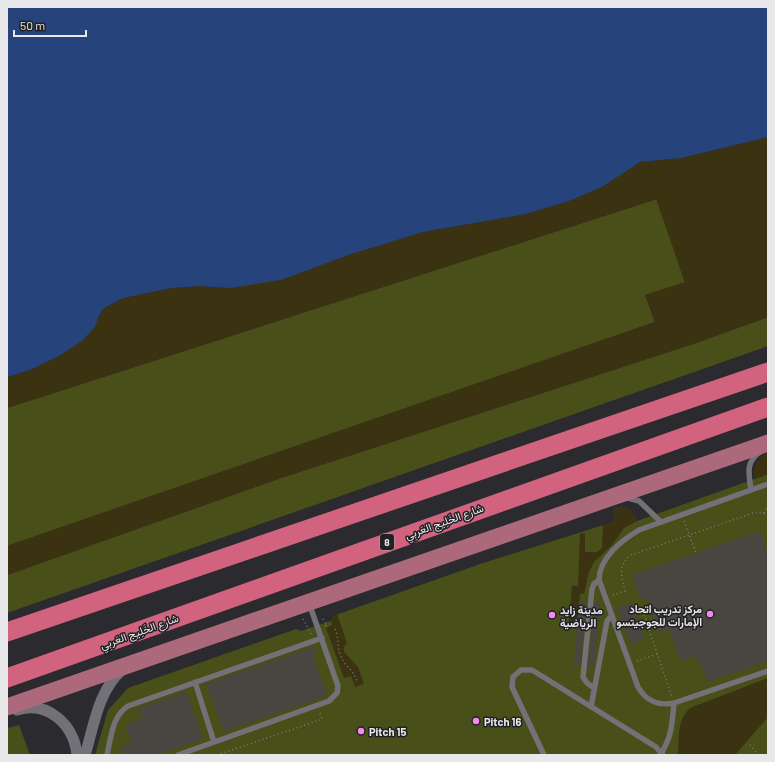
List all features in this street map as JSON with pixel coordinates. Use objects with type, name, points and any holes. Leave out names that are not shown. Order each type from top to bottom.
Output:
[{"type":"highway","points":[[7,632],[768,372]]},
{"type":"highway","name":"شارع الخَلِيج العَربِي","points":[[7,678],[767,408]]},
{"type":"main road","points":[[7,707],[768,443]]},
{"type":"street","points":[[85,755],[107,688],[116,675],[128,665]]},
{"type":"street","points":[[7,714],[30,708],[52,713],[63,722],[72,734],[77,755]]},
{"type":"lane","points":[[751,490],[749,472],[750,464],[757,454],[768,449]]},
{"type":"lane","points":[[768,484],[640,530],[620,544],[604,562],[601,568],[599,580],[638,687],[646,697],[662,704],[674,703],[768,671]]},
{"type":"lane","points":[[580,508],[590,510],[622,499],[633,498],[639,501],[661,522]]},
{"type":"lane","points":[[594,688],[587,683],[583,677],[592,590],[594,584],[599,580]]},
{"type":"lane","points":[[178,755],[333,699],[338,690],[309,602]]},
{"type":"lane","points":[[591,707],[607,621],[612,615]]},
{"type":"lane","points":[[107,755],[116,719],[125,708],[322,638]]},
{"type":"lane","points":[[544,755],[512,687],[512,682],[517,673],[521,670],[532,670],[661,754],[671,735],[674,703]]},
{"type":"lane","points":[[195,682],[214,742]]},
{"type":"path","points":[[764,513],[768,506]]},
{"type":"path","points":[[606,598],[625,591],[621,569],[626,559],[631,555],[753,513],[764,513],[768,515]]},
{"type":"path","points":[[682,515],[696,553]]},
{"type":"path","points":[[644,615],[674,703]]},
{"type":"path","points":[[334,629],[338,638],[341,657],[354,671],[357,681]]},
{"type":"path","points":[[629,663],[657,654]]},
{"type":"path","points":[[217,755],[321,720],[318,705]]},
{"type":"path","points":[[750,745],[759,755]]},
{"type":"green space","points":[[657,199],[685,283],[645,295],[655,322],[7,546],[7,408]]},
{"type":"green space","points":[[768,317],[768,346],[7,613],[7,575],[281,478],[696,343]]},
{"type":"green space","name":"مدينة زايد الرياضية","points":[[768,474],[768,755],[95,755],[108,710],[128,688],[296,629],[301,631],[331,621],[333,616],[480,564],[613,522],[613,508],[622,507],[628,509],[637,521]]},
{"type":"green space","points":[[19,725],[30,755],[7,755],[7,728]]},
{"type":"sand","points":[[768,137],[768,317],[696,343],[281,478],[7,575],[7,546],[655,322],[645,295],[685,282],[656,199],[7,408],[7,377],[30,370],[59,356],[82,341],[95,327],[99,315],[104,308],[123,298],[172,288],[281,280],[351,254],[423,232],[526,214],[569,201],[602,187],[640,162],[681,158]]},
{"type":"sand","points":[[768,453],[768,474],[755,478],[754,471],[757,463]]},
{"type":"sand","points":[[618,507],[630,510],[637,521],[624,528],[612,545],[594,562],[589,572],[584,594],[580,594],[578,622],[569,622],[572,586],[578,586],[580,534],[585,533],[585,552],[597,552],[602,548],[603,525],[613,522],[613,508]]},
{"type":"sand","points":[[337,614],[347,643],[344,647],[344,652],[358,667],[364,684],[355,687],[351,676],[344,678],[326,628],[332,625],[331,621],[333,616]]},
{"type":"sand","points":[[768,678],[768,717],[735,755],[678,755],[681,724],[690,708]]},
{"type":"water","points":[[7,7],[768,7],[768,137],[681,158],[640,162],[602,187],[569,201],[526,214],[423,232],[351,254],[281,280],[230,288],[198,286],[172,288],[123,298],[104,308],[99,315],[95,327],[82,341],[59,356],[30,370],[7,377]]},
{"type":"building","name":"مركز تدريب اتحاد الإمارات للجوجيتسو","points":[[760,531],[768,555],[768,661],[707,682],[701,663],[698,664],[695,656],[681,661],[669,629],[659,633],[647,597],[641,600],[632,575]]},
{"type":"building","points":[[579,601],[586,601],[580,665],[574,664]]},
{"type":"building","points":[[595,602],[600,602],[594,666],[588,666]]},
{"type":"building","points":[[631,603],[644,639],[631,644],[617,608]]},
{"type":"building","points":[[314,647],[316,654],[313,655],[327,696],[224,731],[206,684]]},
{"type":"building","points":[[186,692],[203,739],[156,755],[124,755],[121,747],[132,743],[125,725],[142,719],[139,708]]},
{"type":"place","name":"مركز تدريب اتحاد الإمارات للجوجيتسو","points":[[710,614]]},
{"type":"place","name":"مدينة زايد الرياضية","points":[[552,615]]},
{"type":"place","name":"Pitch 16","points":[[476,721]]},
{"type":"place","name":"Pitch 15","points":[[361,731]]}]
